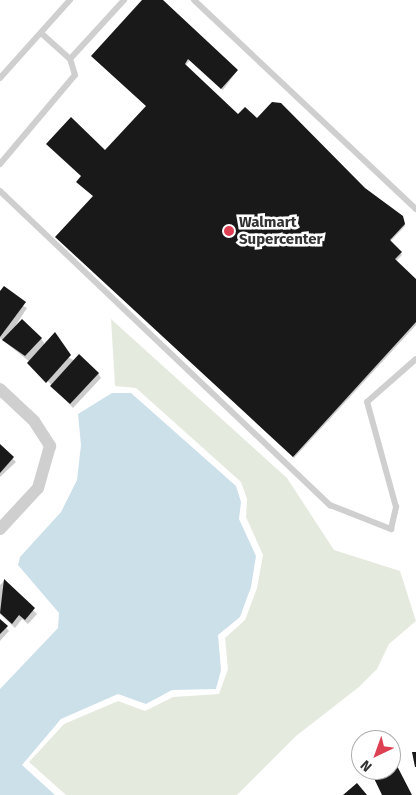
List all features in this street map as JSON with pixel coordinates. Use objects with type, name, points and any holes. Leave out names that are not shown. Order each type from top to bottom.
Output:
[{"type":"street","points":[[0,389],[34,421],[50,446],[38,488],[0,529]]},
{"type":"lane","points":[[0,78],[70,0]]},
{"type":"lane","points":[[70,60],[124,0]]},
{"type":"lane","points":[[194,0],[416,209]]},
{"type":"lane","points":[[0,164],[74,80],[70,60],[41,33]]},
{"type":"lane","points":[[0,192],[330,505],[391,529],[396,507],[367,402],[416,360]]},
{"type":"shaded area","points":[[111,319],[287,478],[334,550],[400,571],[416,621],[389,644],[377,669],[359,687],[296,736],[237,795],[66,795],[29,762],[64,724],[118,701],[145,711],[173,697],[219,694],[228,669],[225,638],[245,620],[257,588],[263,555],[246,517],[247,499],[241,482],[136,388],[115,386]]},
{"type":"water","points":[[112,393],[131,393],[236,486],[241,502],[239,519],[256,556],[251,587],[240,617],[218,635],[221,670],[216,689],[172,690],[146,704],[118,694],[61,719],[22,765],[55,795],[0,795],[0,689],[58,628],[59,613],[18,565],[20,557],[61,512],[77,480],[81,445],[78,414]]},
{"type":"building","name":"Walmart Supercenter","points":[[142,0],[163,0],[238,70],[221,89],[188,59],[185,64],[238,114],[245,107],[257,118],[272,102],[281,103],[365,188],[403,216],[405,224],[390,240],[402,252],[395,259],[416,279],[416,322],[293,457],[55,237],[93,196],[76,182],[81,176],[46,144],[71,117],[105,150],[146,106],[91,56]]},
{"type":"building","points":[[4,286],[26,302],[0,337],[0,291]]},
{"type":"building","points":[[22,319],[42,338],[25,356],[2,340]]},
{"type":"building","points":[[55,332],[71,355],[46,383],[27,363]]},
{"type":"building","points":[[79,354],[99,373],[70,404],[50,386]]},
{"type":"building","points":[[0,444],[14,457],[0,473]]},
{"type":"building","points":[[4,579],[35,608],[25,620],[19,615],[12,624],[0,613]]},
{"type":"building","points":[[0,619],[8,626],[0,634]]},
{"type":"building","points":[[412,752],[416,752],[416,767],[415,767]]},
{"type":"building","points":[[401,774],[412,795],[382,795],[375,780],[401,780]]},
{"type":"building","points":[[357,783],[367,795],[343,795]]},
{"type":"place","name":"Walmart Supercenter","points":[[229,231]]}]
